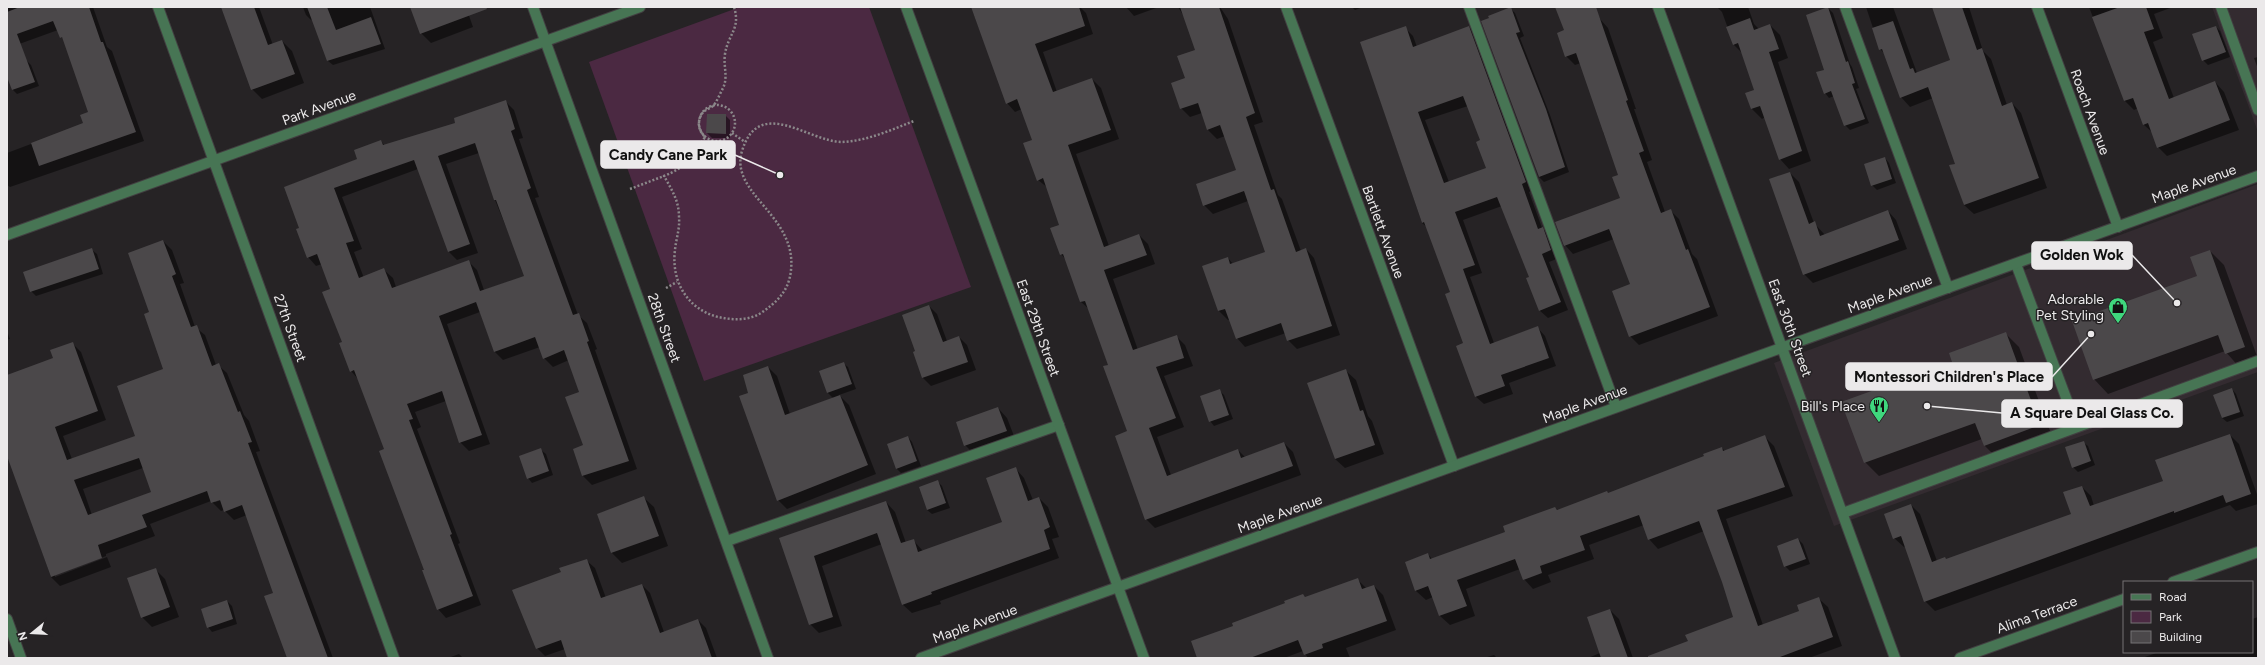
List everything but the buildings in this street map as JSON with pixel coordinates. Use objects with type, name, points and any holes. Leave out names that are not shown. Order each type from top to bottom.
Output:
[{"type":"street","name":"27th Street","points":[[158,7],[394,658]]},
{"type":"street","name":"28th Street","points":[[534,7],[768,658]]},
{"type":"street","name":"Park Avenue","points":[[7,235],[640,7]]},
{"type":"street","name":"East 29th Street","points":[[906,7],[1144,658]]},
{"type":"street","name":"Bartlett Avenue","points":[[1286,7],[1454,466]]},
{"type":"street","points":[[1470,7],[1616,407]]},
{"type":"street","name":"East 30th Street","points":[[1658,7],[1895,658]]},
{"type":"street","points":[[1845,7],[1948,288]]},
{"type":"street","name":"Roach Avenue","points":[[2036,7],[2118,227]]},
{"type":"street","points":[[2220,7],[2258,110]]},
{"type":"street","name":"Maple Avenue","points":[[921,658],[2258,177]]},
{"type":"street","points":[[2016,264],[2077,427]]},
{"type":"street","points":[[1842,513],[2258,361]]},
{"type":"street","points":[[727,541],[1059,425]]},
{"type":"street","points":[[2176,581],[2258,552]]},
{"type":"street","name":"Alima Terrace","points":[[1960,658],[2123,599]]},
{"type":"street","points":[[7,619],[21,658]]},
{"type":"path","points":[[713,106],[725,84],[725,56],[727,46],[737,25],[737,17],[734,7]]},
{"type":"path","points":[[713,106],[719,106],[730,111],[734,122],[732,133],[728,138],[716,141],[705,137],[699,128],[700,116],[708,108],[713,106]]},
{"type":"path","points":[[664,176],[677,200],[679,217],[679,233],[675,250],[677,282],[688,300],[706,314],[730,320],[754,317],[771,306],[783,295],[790,277],[792,256],[786,235],[765,204],[745,182],[740,160],[745,142],[752,132],[761,126],[783,124],[797,127],[823,140],[842,142],[865,139],[914,121]]},
{"type":"path","points":[[732,133],[745,142]]},
{"type":"path","points":[[630,189],[681,169],[691,160],[705,137]]},
{"type":"path","points":[[666,288],[677,282]]},
{"type":"shaded area","points":[[2212,7],[2258,7],[2258,132]]},
{"type":"shaded area","points":[[2258,184],[2258,372],[1834,526],[1774,363]]},
{"type":"green space","points":[[740,7],[869,7],[971,287],[704,381],[589,62]]},
{"type":"place","name":"Candy Cane Park","points":[[780,175]]},
{"type":"place","name":"Golden Wok","points":[[2177,303]]},
{"type":"place","name":"Adorable Pet Styling","points":[[2118,324]]},
{"type":"place","name":"Montessori Children's Place","points":[[2091,334]]},
{"type":"place","name":"A Square Deal Glass Co.","points":[[1927,406]]},
{"type":"place","name":"Bill's Place","points":[[1879,423]]}]
